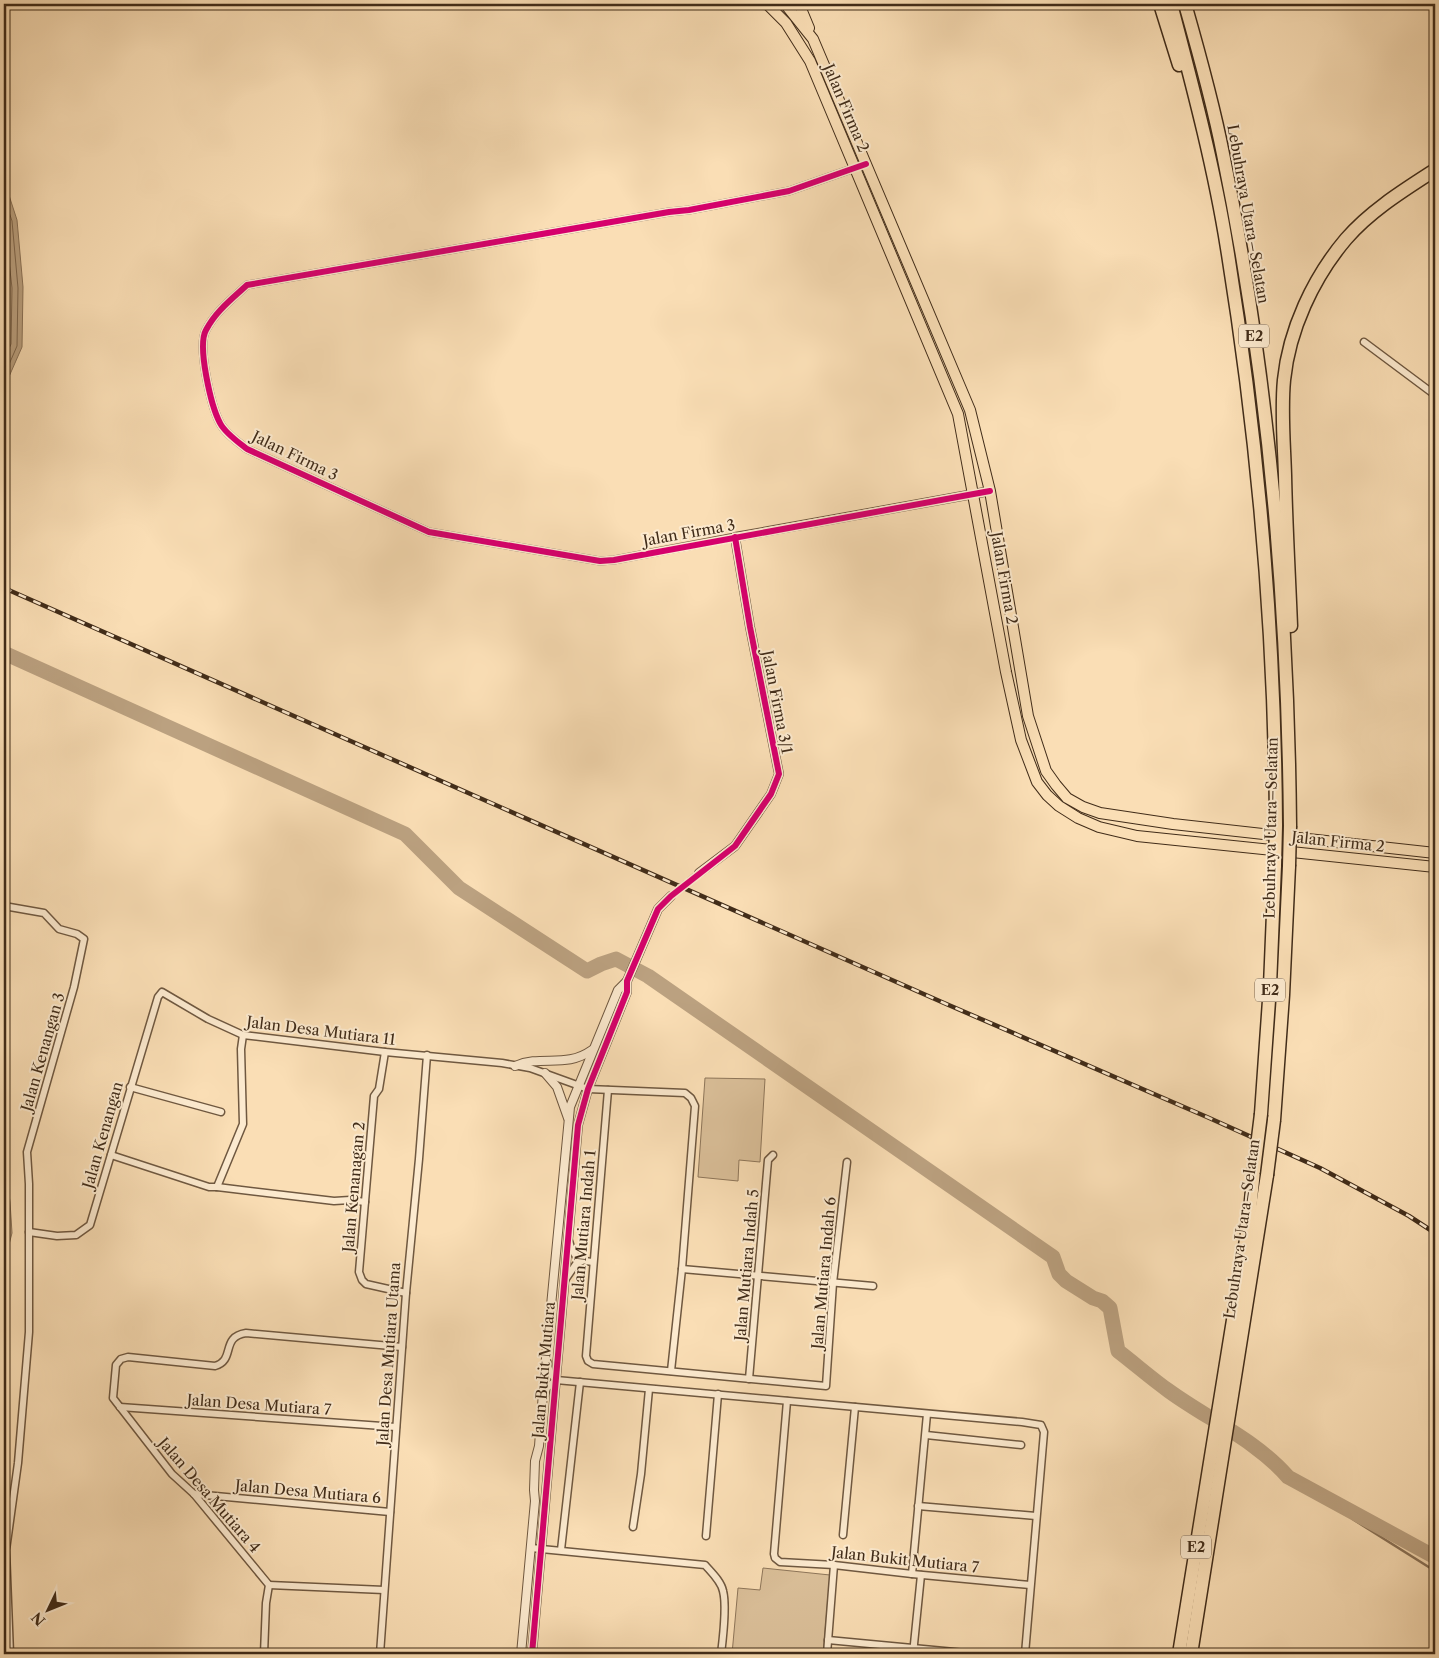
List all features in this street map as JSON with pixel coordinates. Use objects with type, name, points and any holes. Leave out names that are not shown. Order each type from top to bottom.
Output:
[{"type":"highway","points":[[1160,4],[1179,66],[1190,75]]},
{"type":"highway","name":"Lebuhraya Utara–Selatan","points":[[1171,4],[1190,75],[1228,249],[1254,445],[1270,633],[1276,771],[1275,865],[1270,986],[1261,1114],[1226,1398],[1191,1654]]},
{"type":"highway","name":"Lebuhraya Utara–Selatan","points":[[1185,4],[1223,153],[1254,341],[1267,439],[1280,579],[1289,750],[1289,866],[1283,995],[1274,1120],[1267,1175],[1226,1398]]},
{"type":"highway","points":[[1285,674],[1293,654],[1286,513],[1284,380],[1295,333],[1313,289],[1326,266],[1346,239],[1370,216],[1435,170]]},
{"type":"highway","name":"Lebuhraya Utara–Selatan","points":[[1179,1654],[1220,1441]]},
{"type":"main road","name":"Jalan Firma 2","points":[[767,4],[786,23],[810,62],[958,414],[1020,740],[1037,782],[1047,795],[1059,806],[1078,818],[1099,827],[1137,836],[1435,867]]},
{"type":"main road","name":"Jalan Firma 2","points":[[785,4],[814,39],[970,410],[990,491],[1028,716],[1046,770],[1068,798],[1083,807],[1100,813],[1173,824],[1435,853]]},
{"type":"main road","points":[[799,4],[814,39]]},
{"type":"street","name":"Jalan Firma 3","points":[[866,164],[780,193],[247,285],[222,306],[205,332],[203,349],[208,387],[220,424],[247,449],[429,532],[600,561],[990,491]]},
{"type":"street","points":[[1364,342],[1435,395]]},
{"type":"street","name":"Jalan Firma 3/1","points":[[699,873],[735,846],[771,794],[779,774],[750,627],[735,537]]},
{"type":"street","points":[[671,896],[658,909],[639,951],[627,981],[627,992],[588,1089],[685,1093],[691,1098],[695,1106],[682,1269],[671,1371],[749,1379]]},
{"type":"street","name":"Jalan Kenangan 3","points":[[4,906],[44,913],[57,927],[82,936],[84,942],[74,988],[27,1152],[29,1232]]},
{"type":"street","name":"Jalan Bukit Mutiara","points":[[521,1654],[535,1501],[536,1461],[539,1446],[570,1107],[618,990],[627,981]]},
{"type":"street","name":"Jalan Kenangan","points":[[29,1232],[57,1236],[76,1235],[90,1225],[130,1086],[158,996],[162,992]]},
{"type":"street","name":"Jalan Desa Mutiara 11","points":[[162,992],[208,1019],[243,1035],[530,1068],[588,1089]]},
{"type":"street","points":[[217,1187],[242,1124],[241,1050],[243,1035]]},
{"type":"street","points":[[515,1066],[528,1060],[572,1061],[585,1056],[593,1050]]},
{"type":"street","name":"Jalan Kenanagan 2","points":[[385,1052],[379,1090],[374,1096],[359,1272],[366,1284],[406,1293]]},
{"type":"street","name":"Jalan Desa Mutiara Utama","points":[[380,1654],[406,1293],[427,1055]]},
{"type":"street","points":[[545,1073],[557,1087],[568,1120]]},
{"type":"street","points":[[130,1086],[221,1112]]},
{"type":"street","name":"Jalan Bukit Mutiara","points":[[532,1654],[578,1126],[588,1089]]},
{"type":"street","name":"Jalan Mutiara Indah 1","points":[[608,1090],[586,1356],[588,1361],[593,1364],[671,1371]]},
{"type":"street","points":[[111,1155],[209,1187],[334,1201],[350,1200],[365,1202]]},
{"type":"street","name":"Jalan Mutiara Indah 5","points":[[749,1379],[768,1160],[772,1155]]},
{"type":"street","name":"Jalan Mutiara Indah 6","points":[[749,1379],[826,1386],[834,1283],[847,1162]]},
{"type":"street","points":[[10,1654],[6,1550],[18,1462],[28,1332],[29,1232]]},
{"type":"street","points":[[568,1236],[572,1252],[582,1261]]},
{"type":"street","points":[[564,1282],[576,1264],[582,1261],[593,1262]]},
{"type":"street","points":[[682,1269],[873,1286]]},
{"type":"street","name":"Jalan Desa Mutiara 4","points":[[269,1584],[194,1494],[172,1474],[113,1398],[116,1365],[120,1359],[128,1357],[215,1366],[221,1365],[226,1359],[231,1341],[238,1334],[246,1333],[402,1347]]},
{"type":"street","points":[[546,1354],[548,1367],[556,1380]]},
{"type":"street","points":[[542,1402],[547,1388],[556,1380],[1022,1422],[1042,1427],[1044,1432],[1025,1654]]},
{"type":"street","points":[[560,1550],[580,1382]]},
{"type":"street","points":[[633,1527],[641,1474],[649,1388]]},
{"type":"street","points":[[706,1536],[718,1394]]},
{"type":"street","name":"Jalan Bukit Mutiara 7","points":[[787,1402],[774,1554],[777,1560],[780,1562],[834,1565],[1030,1585]]},
{"type":"street","name":"Jalan Desa Mutiara 7","points":[[120,1407],[396,1427]]},
{"type":"street","points":[[844,1535],[855,1407]]},
{"type":"street","points":[[912,1574],[927,1414]]},
{"type":"street","points":[[926,1435],[1021,1445]]},
{"type":"street","name":"Jalan Desa Mutiara 6","points":[[194,1494],[390,1512]]},
{"type":"street","points":[[918,1506],[1036,1516]]},
{"type":"street","points":[[531,1548],[705,1566],[723,1590],[724,1630],[721,1654]]},
{"type":"street","points":[[827,1654],[834,1565]]},
{"type":"street","points":[[913,1651],[921,1575]]},
{"type":"street","points":[[264,1654],[266,1603],[269,1584],[384,1590]]},
{"type":"street","points":[[828,1640],[913,1651],[976,1654]]},
{"type":"shaded area","points":[[705,1078],[765,1079],[760,1162],[739,1160],[738,1181],[698,1177]]},
{"type":"shaded area","points":[[763,1568],[830,1575],[823,1654],[732,1654],[738,1588],[760,1590]]},
{"type":"water","points":[[4,180],[17,220],[23,287],[22,347],[4,388]]},
{"type":"water","points":[[4,1159],[12,1233],[4,1264]]},
{"type":"waterway","points":[[4,653],[405,834],[459,888],[587,971],[616,959],[648,976],[1053,1257],[1059,1274],[1066,1281],[1093,1298],[1102,1301],[1110,1308],[1118,1351],[1184,1402],[1247,1441],[1262,1452],[1288,1477],[1435,1557]]},
{"type":"waterway","points":[[1337,1503],[1354,1520],[1435,1571]]},
{"type":"tunnel","points":[[671,896],[699,873]]},
{"type":"railway","points":[[4,588],[944,1003],[1207,1117],[1320,1168],[1409,1216],[1435,1233]]},
{"type":"cycle path","points":[[866,164],[789,191],[689,210],[247,285],[215,317],[206,330],[204,338],[203,349],[206,376],[216,415],[225,430],[247,449],[429,532],[600,561],[990,491]]},
{"type":"cycle path","points":[[532,1654],[578,1125],[588,1089],[627,992],[627,981],[658,909],[671,896],[735,846],[771,794],[779,774],[750,627],[735,537]]}]
